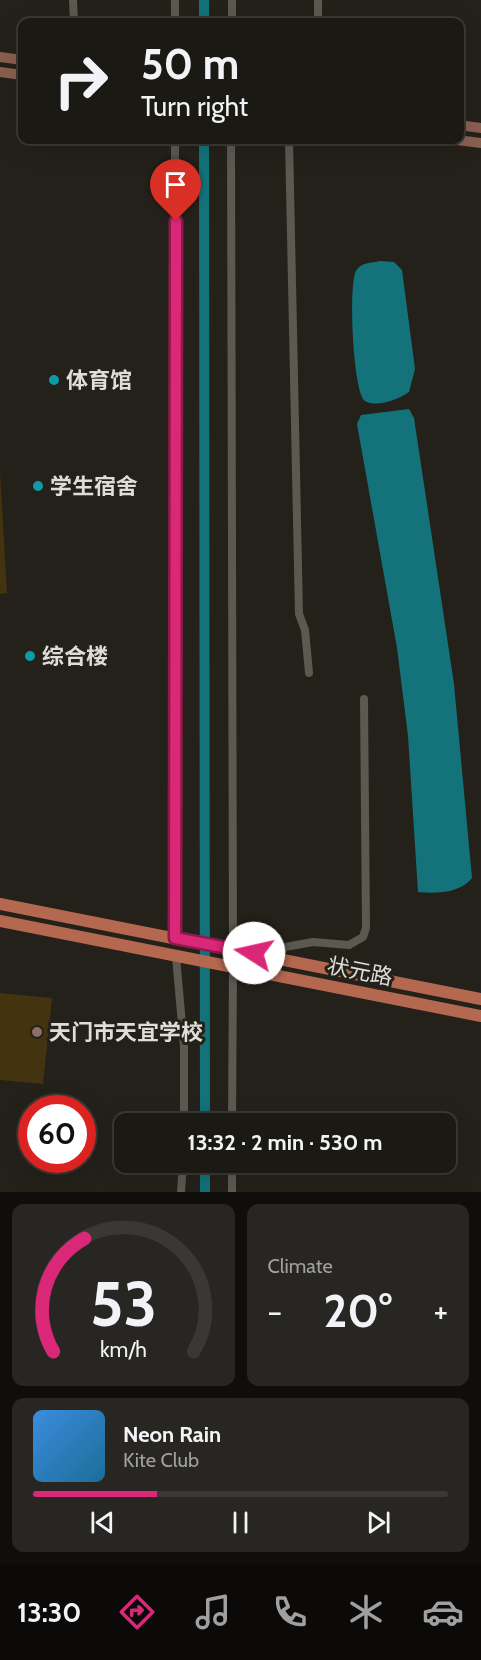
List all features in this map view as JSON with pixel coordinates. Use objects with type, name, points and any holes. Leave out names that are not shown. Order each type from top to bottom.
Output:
[{"type":"main road","points":[[0,57],[18,59]]},
{"type":"main road","points":[[0,72],[18,74]]},
{"type":"main road","points":[[464,126],[481,128]]},
{"type":"main road","points":[[464,141],[481,143]]},
{"type":"main road","points":[[0,904],[179,939]]},
{"type":"main road","points":[[0,921],[179,957]]},
{"type":"main road","name":"状元路","points":[[179,939],[481,999]]},
{"type":"main road","name":"状元路","points":[[179,957],[481,1016]]},
{"type":"street","points":[[73,0],[74,18]]},
{"type":"street","points":[[175,0],[175,18]]},
{"type":"street","points":[[232,0],[232,18]]},
{"type":"street","points":[[318,0],[318,18]]},
{"type":"street","points":[[175,144],[179,939]]},
{"type":"street","points":[[231,144],[233,949]]},
{"type":"street","points":[[289,144],[299,614],[305,630],[309,673]]},
{"type":"street","points":[[276,957],[285,947],[312,942],[349,945],[363,937],[366,928],[364,699]]},
{"type":"street","points":[[179,957],[184,1046],[184,1113]]},
{"type":"street","points":[[231,967],[232,1113]]},
{"type":"street","points":[[181,1192],[182,1173]]},
{"type":"street","points":[[232,1173],[232,1192]]},
{"type":"shaded area","points":[[0,472],[7,593],[0,594]]},
{"type":"shaded area","points":[[0,993],[52,998],[43,1084],[0,1080]]},
{"type":"water","points":[[394,262],[402,270],[415,369],[409,392],[394,400],[376,404],[365,401],[357,380],[352,296],[358,268],[366,263]]},
{"type":"water","points":[[409,409],[414,418],[454,684],[472,878],[454,890],[432,893],[418,892],[408,736],[397,648],[357,424],[361,415]]},
{"type":"waterway","points":[[204,0],[204,18]]},
{"type":"waterway","points":[[204,144],[205,1113]]},
{"type":"waterway","points":[[205,1173],[205,1192]]},
{"type":"place","name":"体育馆","points":[[54,380]]},
{"type":"place","name":"学生宿舍","points":[[38,486]]},
{"type":"place","name":"综合楼","points":[[30,656]]},
{"type":"place","name":"天门市天宜学校","points":[[37,1032]]},
{"type":"route","points":[[176,221],[175,938],[254,953]]}]
